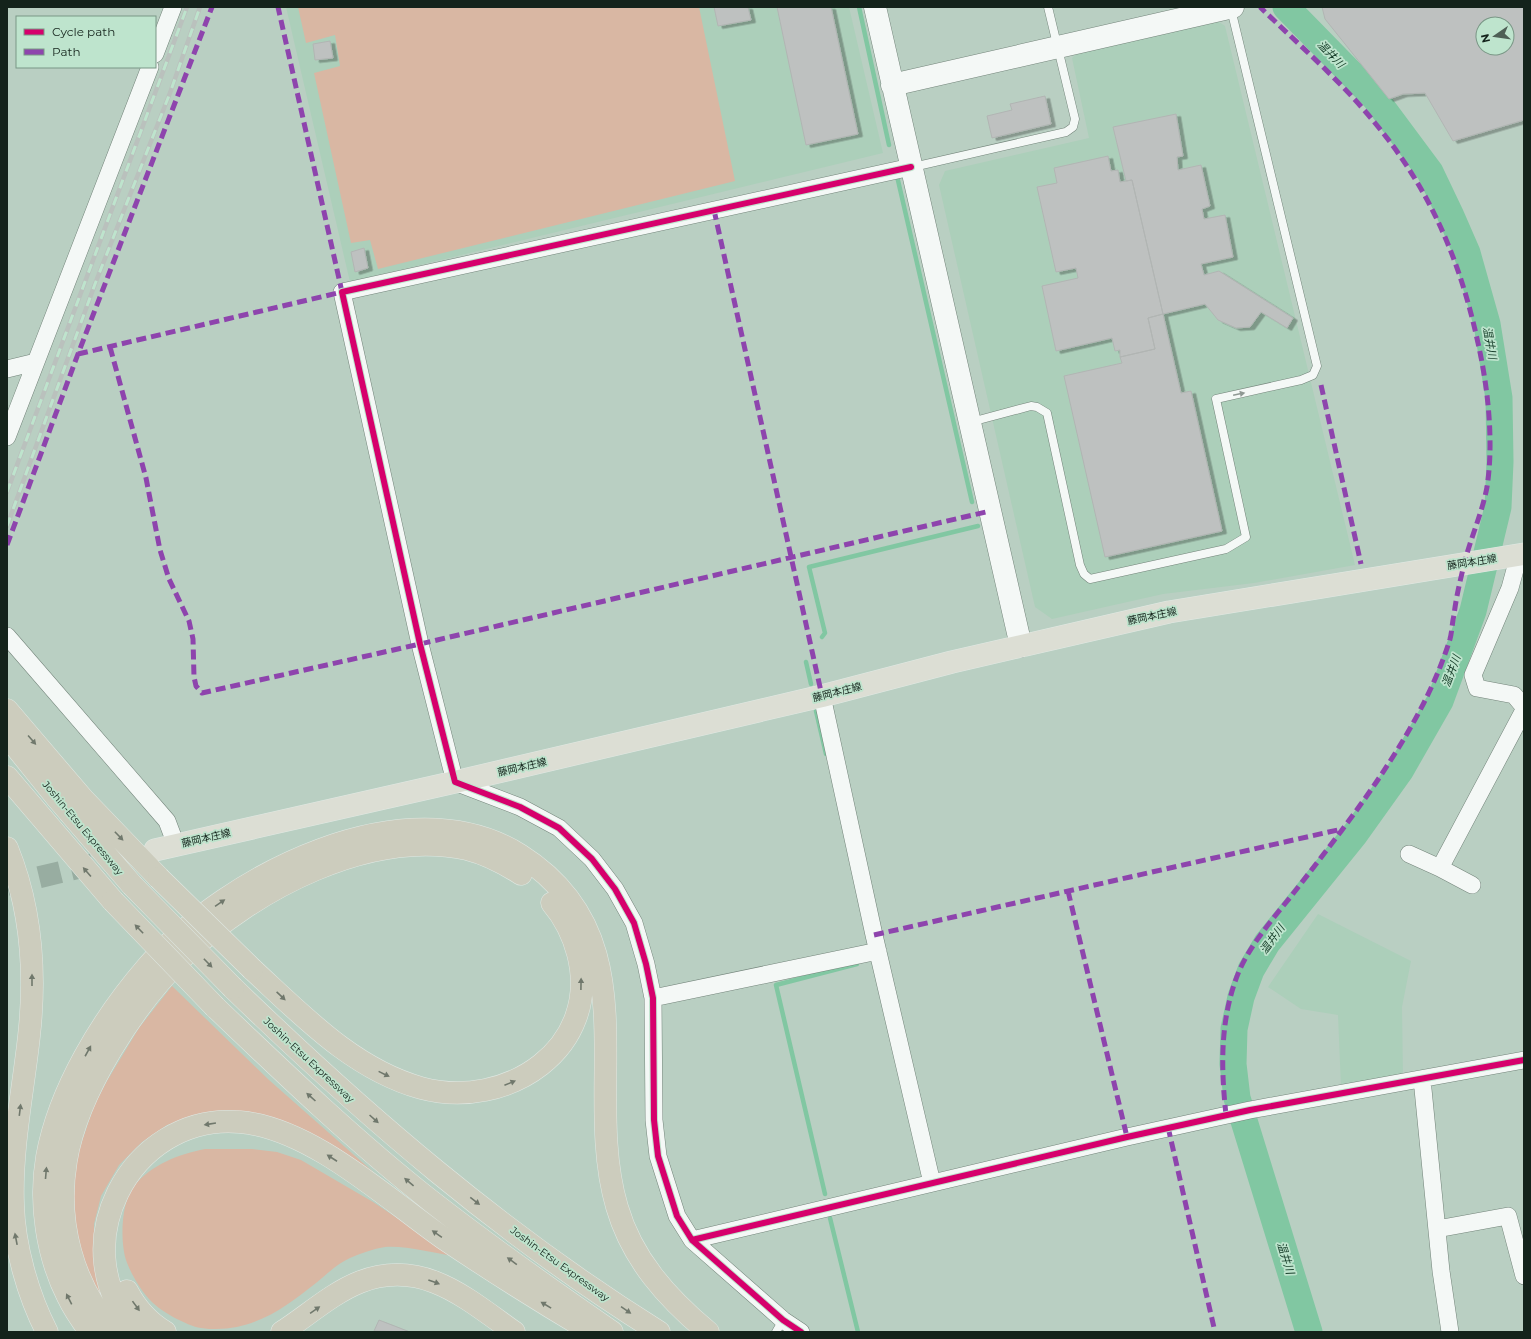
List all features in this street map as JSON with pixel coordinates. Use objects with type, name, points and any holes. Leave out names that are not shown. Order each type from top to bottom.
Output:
[{"type":"highway","points":[[7,710],[83,798],[159,878],[252,969],[323,1033],[364,1063],[383,1073],[422,1088],[443,1092],[463,1093],[483,1091],[514,1082],[536,1069],[551,1057],[564,1040],[572,1024],[579,1004],[582,986],[581,966],[576,946],[567,925],[555,906],[541,890],[519,872],[487,856],[467,849],[435,846],[404,846],[355,856],[298,878],[268,894],[226,921],[183,956],[158,985],[133,1018],[103,1063],[79,1114],[71,1136],[63,1184],[63,1207],[66,1230],[75,1265],[89,1300],[114,1332]]},
{"type":"highway","name":"Joshin-Etsu Expressway","points":[[7,736],[57,798],[132,885],[232,988],[304,1057],[381,1126],[520,1236],[584,1282],[658,1332]]},
{"type":"highway","points":[[7,776],[42,820],[113,901],[215,1007],[286,1075],[431,1201],[506,1257],[612,1332]]},
{"type":"highway","points":[[90,1332],[68,1297],[56,1268],[47,1228],[44,1205],[47,1159],[53,1131],[62,1105],[100,1031],[149,964],[189,926],[233,894],[276,870],[323,849],[368,835],[413,830],[459,832],[478,836],[499,844],[520,855],[555,883],[570,901],[581,919],[592,941],[606,1010],[606,1156],[617,1209],[632,1244],[654,1278],[670,1298],[708,1332]]},
{"type":"highway","points":[[7,848],[21,890],[27,917],[31,952],[32,1002],[13,1181],[14,1230],[26,1277],[47,1332]]},
{"type":"highway","points":[[138,1332],[123,1314],[114,1297],[107,1278],[103,1260],[106,1223],[111,1205],[119,1189],[141,1159],[154,1147],[186,1130],[215,1123],[239,1122],[276,1130],[296,1138],[336,1160],[482,1264],[592,1332]]},
{"type":"highway","points":[[119,1189],[113,1212],[112,1230],[112,1249],[116,1267],[122,1283],[141,1313],[154,1326],[165,1332]]},
{"type":"highway","points":[[282,1332],[327,1301],[359,1282],[392,1274],[409,1274],[442,1284],[514,1332]]},
{"type":"highway","points":[[26,1277],[38,1304],[56,1332]]},
{"type":"main road","name":"藤岡本庄線","points":[[155,850],[176,844],[455,782],[822,696],[1021,646],[1169,612],[1516,555]]},
{"type":"street","points":[[156,51],[173,7]]},
{"type":"street","points":[[875,7],[1021,646]]},
{"type":"street","points":[[892,85],[1232,8]]},
{"type":"street","points":[[7,437],[150,68]]},
{"type":"street","points":[[801,1332],[779,1326],[692,1240],[677,1216],[658,1156],[654,1120],[653,998],[646,964],[634,924],[615,890],[592,859],[559,828],[520,807],[455,782],[422,651],[342,292],[911,167]]},
{"type":"street","points":[[7,370],[36,362]]},
{"type":"street","points":[[1516,555],[1510,588],[1473,675],[1477,688],[1514,695],[1524,707]]},
{"type":"street","points":[[7,636],[167,821],[176,844]]},
{"type":"street","points":[[822,696],[878,951],[932,1183]]},
{"type":"street","points":[[1440,868],[1524,710]]},
{"type":"street","points":[[1409,854],[1440,868],[1472,886]]},
{"type":"street","points":[[653,998],[878,951]]},
{"type":"street","points":[[692,1240],[1229,1114],[1524,1060]]},
{"type":"street","points":[[1422,1079],[1437,1229],[1450,1332]]},
{"type":"street","points":[[1437,1229],[1508,1216],[1524,1276]]},
{"type":"lane","points":[[911,167],[1066,132],[1073,127],[1075,119],[1048,7]]},
{"type":"lane","points":[[969,422],[1031,406],[1037,407],[1047,413],[1080,565],[1084,574],[1090,579],[1226,549],[1246,537],[1216,399],[1301,380],[1313,375],[1317,366],[1232,8]]},
{"type":"shaded area","points":[[286,7],[849,7],[883,153],[350,282]]},
{"type":"shaded area","points":[[298,7],[699,7],[735,181],[378,269],[370,240],[351,243],[314,73],[340,66],[335,35],[306,43]]},
{"type":"shaded area","points":[[1216,20],[1225,26],[1355,565],[1254,583],[1163,594],[1052,619],[1035,607],[939,185],[945,171],[1089,138],[1072,58],[1078,52]]},
{"type":"shaded area","points":[[1318,914],[1411,961],[1402,1007],[1403,1076],[1341,1086],[1338,1015],[1301,1009],[1268,987]]},
{"type":"shaded area","points":[[172,986],[269,1080],[388,1185],[258,1115],[230,1111],[204,1114],[167,1125],[142,1142],[119,1165],[101,1196],[94,1224],[94,1248],[98,1273],[117,1318],[88,1280],[72,1221],[75,1162],[94,1106],[107,1081],[139,1028]]},
{"type":"shaded area","points":[[205,1149],[252,1149],[277,1152],[301,1160],[373,1202],[454,1256],[401,1247],[385,1247],[376,1249],[358,1254],[341,1263],[305,1292],[282,1308],[257,1321],[231,1328],[216,1329],[195,1327],[188,1324],[173,1317],[153,1303],[130,1270],[126,1260],[123,1243],[122,1232],[124,1211],[126,1202],[134,1186],[149,1172],[157,1166],[176,1157]]},
{"type":"building","points":[[714,7],[748,7],[751,20],[718,26]]},
{"type":"building","points":[[777,7],[831,7],[858,134],[806,145]]},
{"type":"building","points":[[1322,7],[1524,7],[1524,120],[1453,141],[1425,93],[1403,94],[1389,99],[1325,19]]},
{"type":"building","points":[[330,41],[333,58],[315,60],[313,44]]},
{"type":"building","points":[[1045,96],[1051,124],[992,138],[987,116],[1012,110],[1010,104]]},
{"type":"building","points":[[1176,114],[1183,156],[1177,157],[1178,170],[1201,165],[1210,206],[1202,209],[1204,219],[1225,215],[1233,257],[1201,264],[1204,275],[1219,271],[1293,318],[1287,328],[1261,312],[1250,327],[1236,328],[1218,320],[1205,304],[1163,314],[1132,180],[1126,181],[1113,127]]},
{"type":"building","points":[[1108,156],[1111,171],[1118,170],[1120,182],[1132,180],[1163,314],[1148,318],[1155,349],[1120,357],[1120,350],[1115,351],[1112,338],[1056,351],[1042,286],[1078,278],[1076,268],[1056,272],[1037,187],[1057,183],[1054,168]]},
{"type":"building","points":[[364,248],[368,268],[355,272],[351,252]]},
{"type":"building","points":[[1163,314],[1181,393],[1191,391],[1222,531],[1105,557],[1064,376],[1122,363],[1120,357],[1155,349],[1148,318]]},
{"type":"building","points":[[379,1320],[410,1332],[374,1331]]},
{"type":"waterway","points":[[859,7],[889,145]]},
{"type":"waterway","name":"温井川","points":[[1286,7],[1375,98],[1430,172],[1467,253],[1487,324],[1499,398],[1500,462],[1498,507],[1473,611],[1440,701],[1400,771],[1355,834],[1267,943],[1251,970],[1241,997],[1234,1029],[1233,1064],[1237,1098],[1309,1332]]},
{"type":"waterway","points":[[897,176],[972,502]]},
{"type":"waterway","points":[[822,637],[825,633],[809,567],[978,526]]},
{"type":"waterway","points":[[806,662],[811,684]]},
{"type":"waterway","points":[[816,711],[826,754]]},
{"type":"waterway","points":[[825,1194],[776,985],[857,964]]},
{"type":"waterway","points":[[830,1218],[858,1332]]},
{"type":"tunnel","points":[[7,885],[127,856]]},
{"type":"railway","points":[[7,492],[187,7]]},
{"type":"railway","points":[[7,526],[95,284],[170,93],[200,7]]},
{"type":"marked path","points":[[7,545],[78,354],[212,7]]},
{"type":"marked path","points":[[78,354],[342,292],[278,7]]},
{"type":"marked path","points":[[1226,1115],[1223,1081],[1224,1029],[1236,979],[1253,945],[1375,784],[1408,732],[1427,696],[1436,677],[1450,639],[1457,596],[1469,546],[1487,487],[1490,452],[1489,415],[1485,378],[1471,312],[1452,254],[1427,200],[1412,174],[1375,123],[1348,92],[1260,7]]},
{"type":"marked path","points":[[714,210],[822,696]]},
{"type":"marked path","points":[[110,347],[146,478],[160,550],[169,579],[189,621],[193,639],[194,677],[196,686],[202,693],[420,644],[990,511]]},
{"type":"marked path","points":[[1321,385],[1361,564]]},
{"type":"marked path","points":[[874,935],[1342,829]]},
{"type":"marked path","points":[[1068,891],[1127,1137]]},
{"type":"marked path","points":[[1168,1127],[1215,1332]]},
{"type":"cycle path","points":[[801,1332],[783,1320],[692,1240],[677,1216],[658,1156],[654,1120],[653,998],[646,964],[634,923],[615,889],[592,859],[559,828],[520,807],[455,782],[420,644],[342,292],[911,167]]},
{"type":"cycle path","points":[[692,1240],[1127,1137],[1250,1110],[1524,1060]]}]
